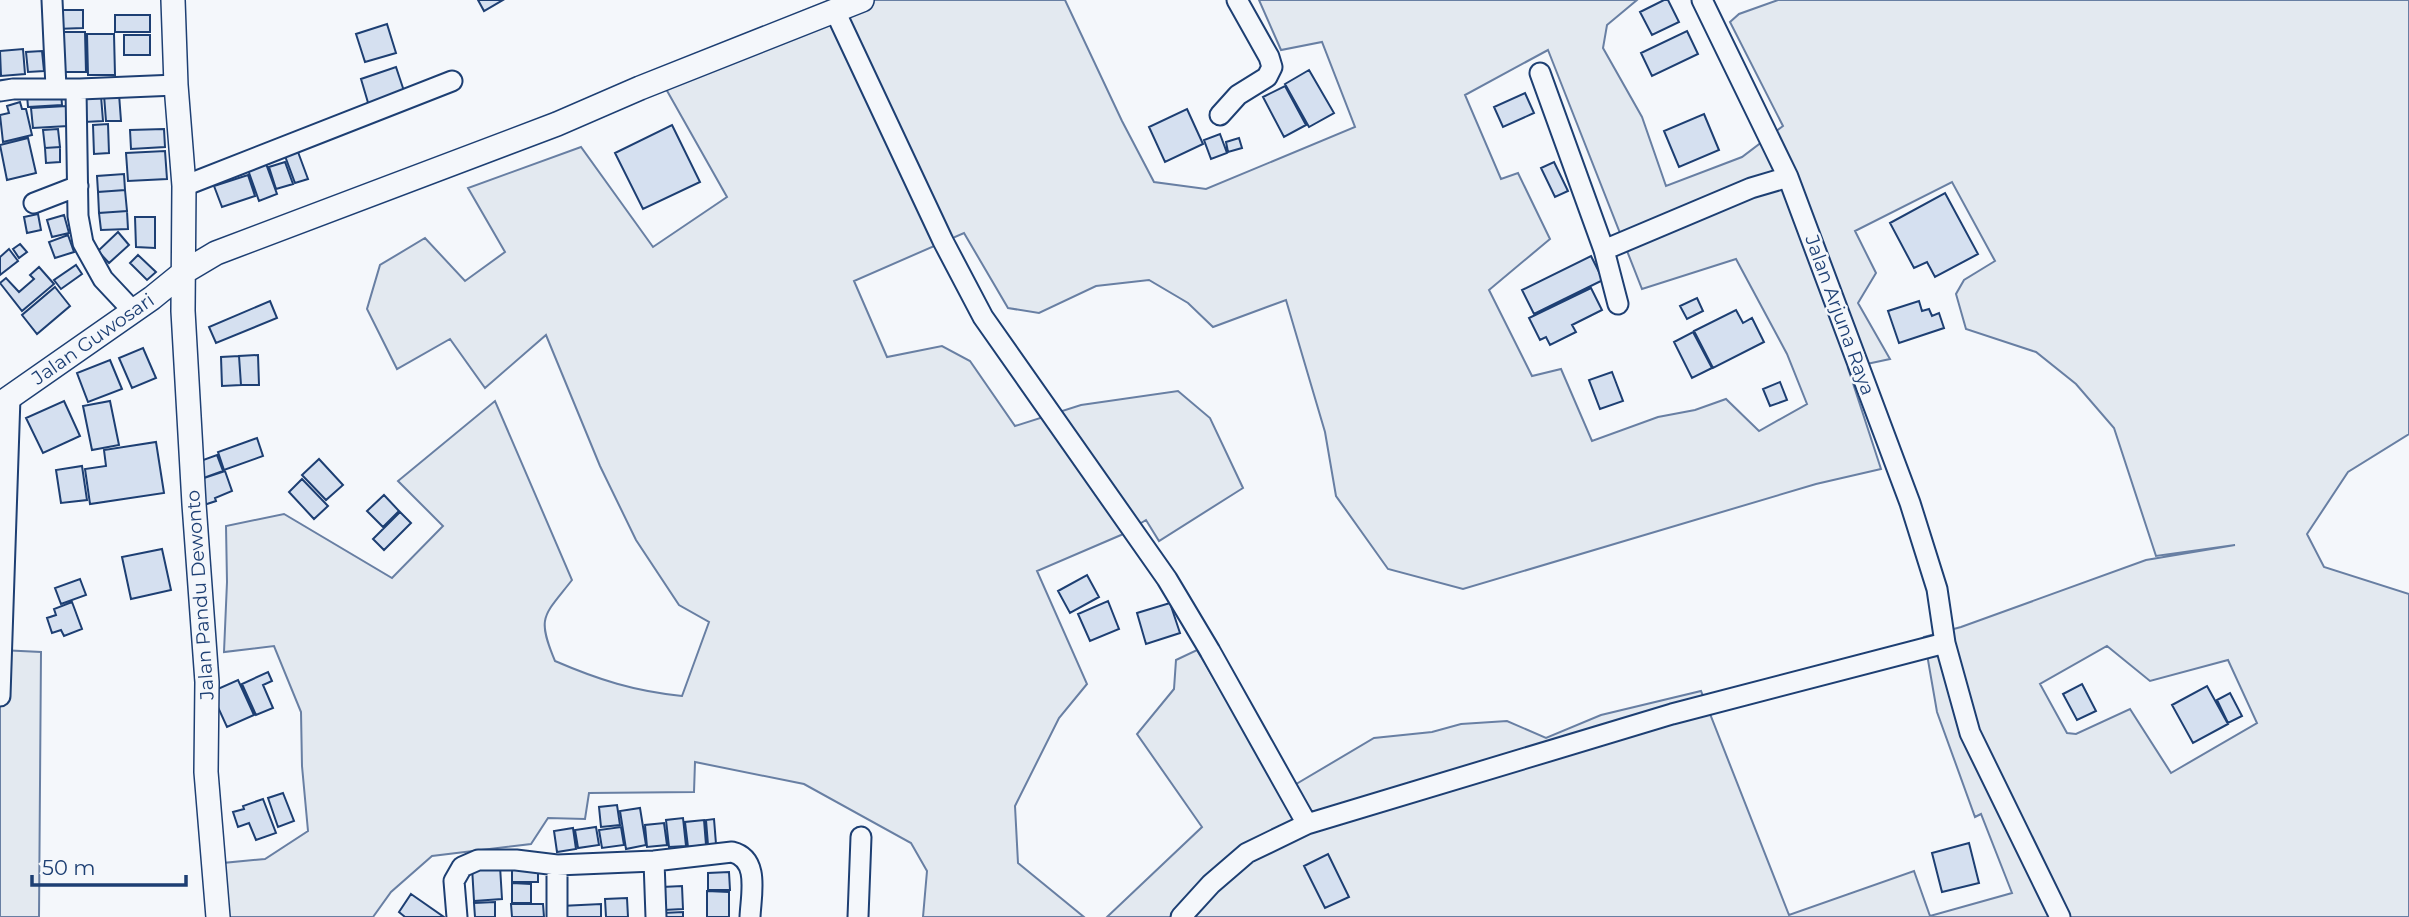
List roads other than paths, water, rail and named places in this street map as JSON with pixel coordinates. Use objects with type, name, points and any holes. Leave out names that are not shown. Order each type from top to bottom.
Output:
[{"type":"street","points":[[52,0],[66,88],[83,243],[103,279],[133,312]]},
{"type":"street","name":"Jalan Pandu Dewonto","points":[[173,0],[184,187],[183,311],[186,375],[208,682],[206,772],[218,917]]},
{"type":"street","name":"Jalan Guwosari","points":[[5,400],[133,312],[184,272],[234,244],[557,124],[862,0]]},
{"type":"street","points":[[1220,115],[1238,95],[1267,78],[1272,67],[1237,0]]},
{"type":"street","name":"Jalan Arjuna Raya","points":[[1702,0],[1788,177],[1927,552],[1937,589],[1945,643],[1970,733],[2060,917]]},
{"type":"street","points":[[835,11],[943,241],[983,317],[1167,579],[1307,824]]},
{"type":"street","points":[[1540,73],[1604,250],[1618,304]]},
{"type":"street","points":[[184,187],[452,81]]},
{"type":"street","points":[[0,91],[176,85]]},
{"type":"street","points":[[1604,250],[1751,188],[1788,177]]},
{"type":"street","points":[[34,203],[78,186]]},
{"type":"street","points":[[0,696],[5,400]]},
{"type":"street","points":[[1181,917],[1211,884],[1247,853],[1307,824],[1672,714],[1945,643]]},
{"type":"street","points":[[858,917],[861,837]]},
{"type":"street","points":[[457,917],[454,881],[462,867],[478,860],[506,859],[558,865],[654,861],[732,852],[743,856],[750,866],[750,917]]},
{"type":"street","points":[[654,861],[656,917]]},
{"type":"street","points":[[557,917],[558,865]]}]
